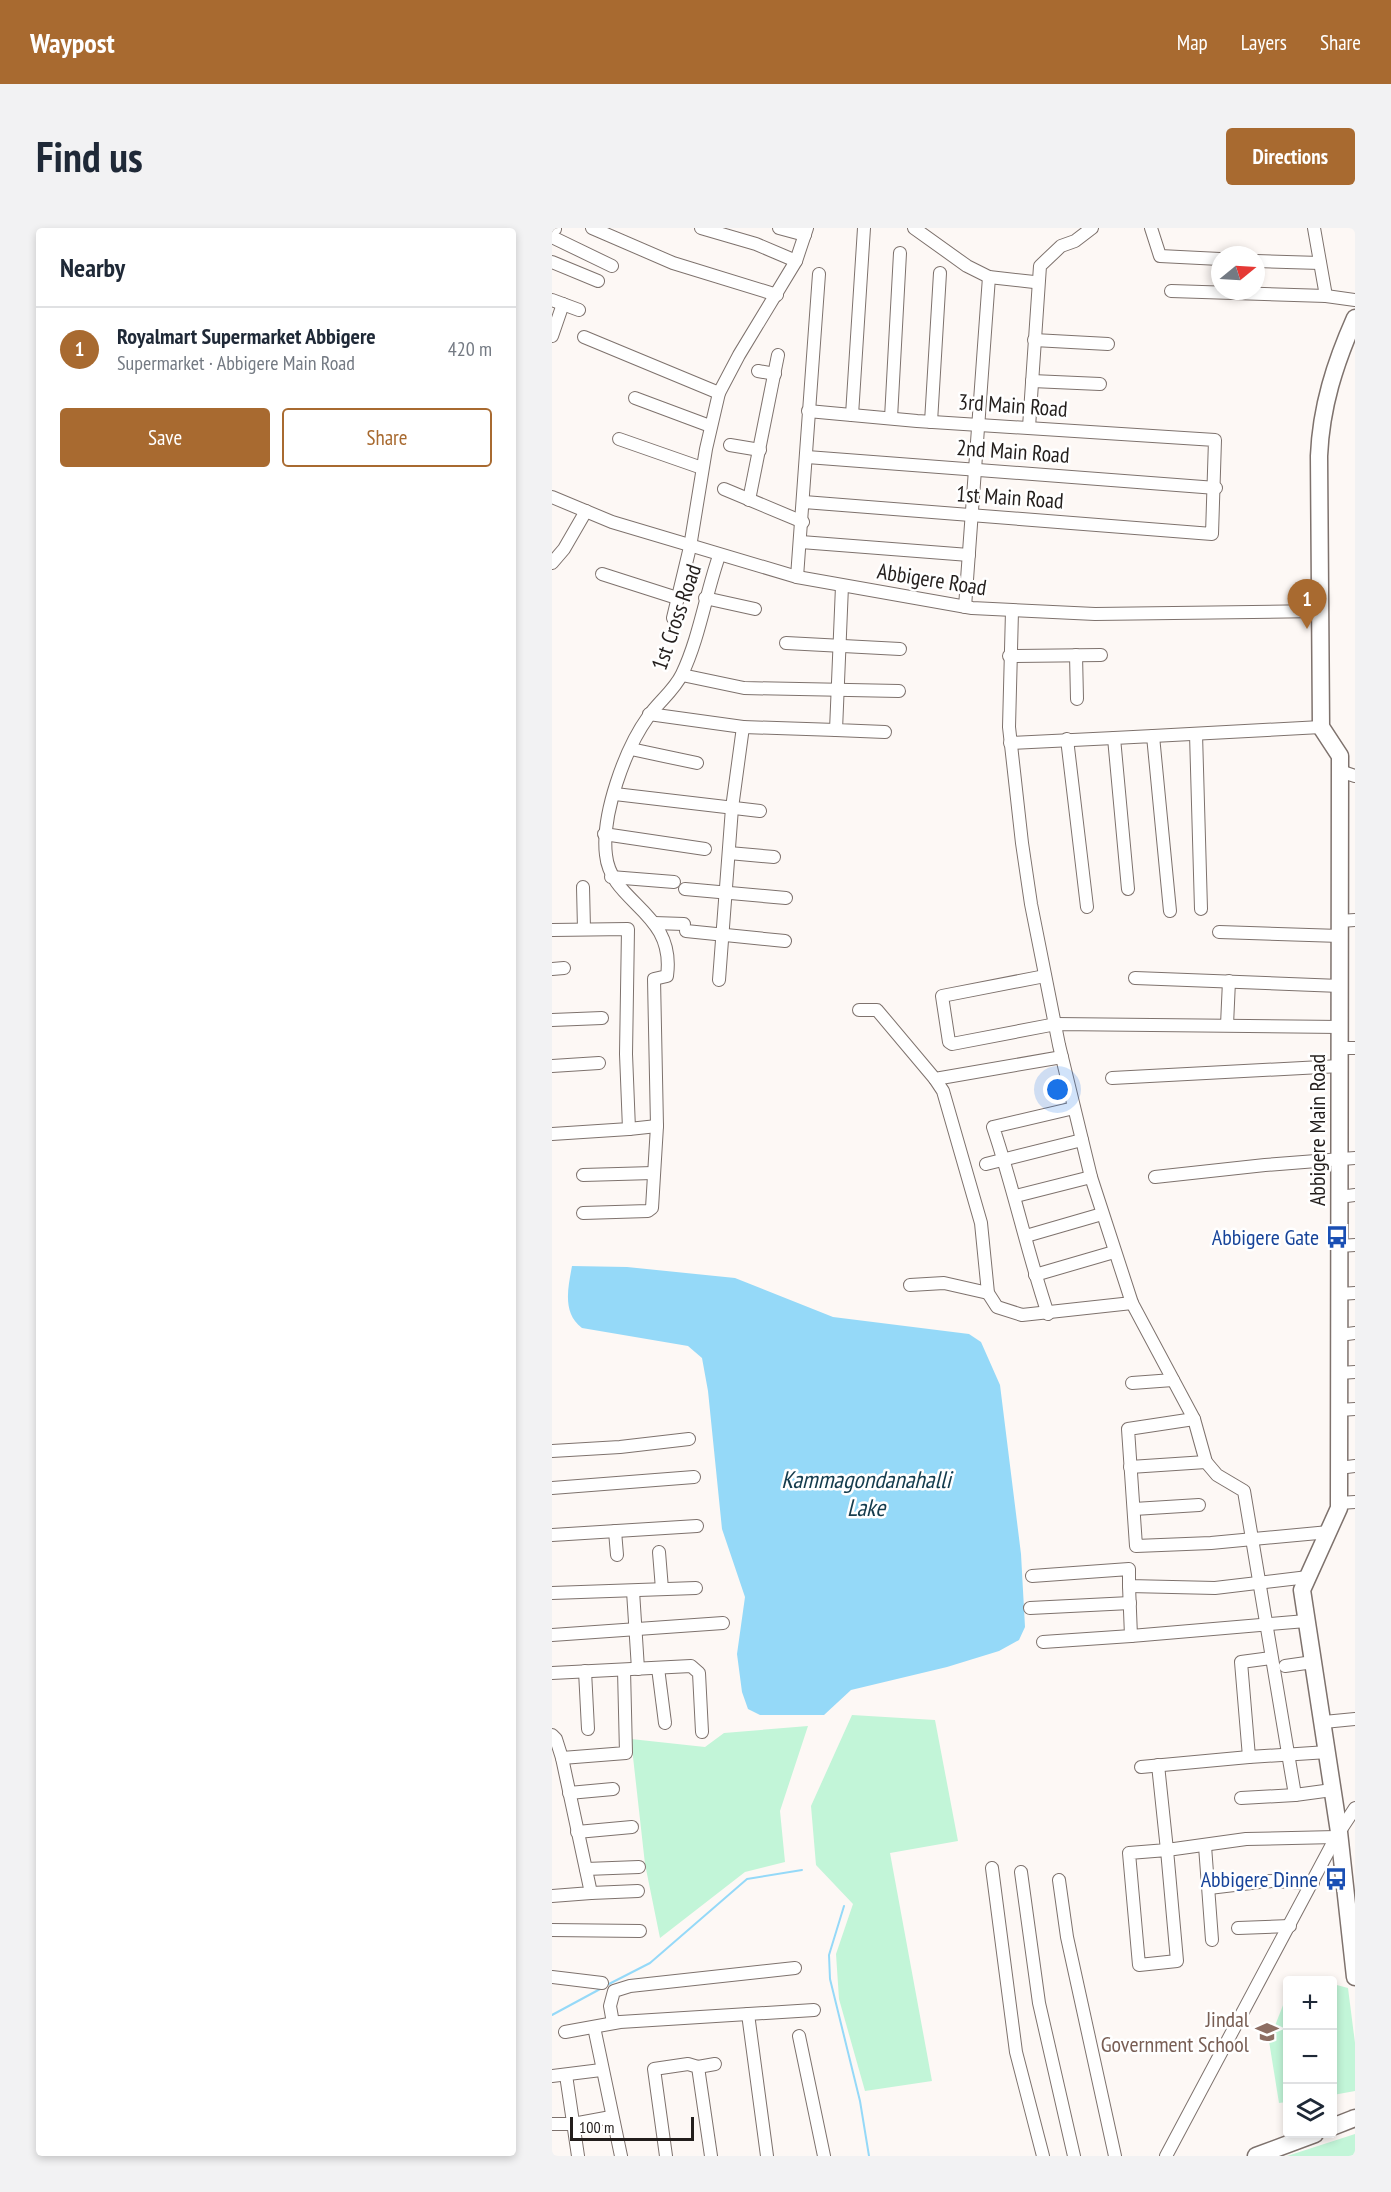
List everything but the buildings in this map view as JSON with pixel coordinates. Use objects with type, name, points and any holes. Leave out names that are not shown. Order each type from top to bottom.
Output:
[{"type":"main road","points":[[1321,727],[1320,425],[1336,360],[1355,318]]},
{"type":"main road","name":"Abbigere Main Road","points":[[1321,727],[1340,756],[1348,774],[1345,926],[1340,986],[1340,1027],[1347,1048],[1340,1066],[1347,1158],[1347,1502],[1329,1532],[1302,1590],[1324,1722],[1338,1834],[1350,1884],[1355,1977]]},
{"type":"main road","points":[[1337,2125],[1355,2118]]},
{"type":"main road","points":[[1256,2156],[1302,2138]]},
{"type":"street","points":[[552,232],[555,228]]},
{"type":"street","points":[[592,228],[673,263],[777,295]]},
{"type":"street","points":[[701,228],[756,244],[796,261]]},
{"type":"street","points":[[673,618],[690,547],[702,468],[719,393],[729,371],[796,261],[806,231],[779,228]]},
{"type":"street","points":[[852,415],[864,228]]},
{"type":"street","points":[[914,228],[967,266],[989,277],[1034,282]]},
{"type":"street","points":[[1029,427],[1040,266],[1061,246],[1075,241],[1092,228]]},
{"type":"street","points":[[1151,228],[1160,256],[1211,259]]},
{"type":"street","points":[[1314,228],[1326,296]]},
{"type":"street","points":[[552,237],[612,266]]},
{"type":"street","points":[[891,418],[900,254]]},
{"type":"street","points":[[1265,261],[1320,264]]},
{"type":"street","points":[[552,262],[598,281]]},
{"type":"street","points":[[931,422],[940,273]]},
{"type":"street","points":[[797,577],[803,522],[808,411],[819,274]]},
{"type":"street","points":[[965,607],[980,424],[981,359],[989,277]]},
{"type":"street","points":[[1171,291],[1326,296],[1355,300]]},
{"type":"street","points":[[552,336],[558,302],[579,310]]},
{"type":"street","points":[[584,337],[719,393]]},
{"type":"street","points":[[1035,340],[1108,344]]},
{"type":"street","points":[[749,500],[778,355]]},
{"type":"street","points":[[758,372],[775,374]]},
{"type":"street","points":[[1032,381],[1100,384]]},
{"type":"street","points":[[634,398],[710,426]]},
{"type":"street","name":"3rd Main Road","points":[[808,411],[931,422],[1215,440],[1215,488]]},
{"type":"street","points":[[619,439],[702,468]]},
{"type":"street","points":[[730,445],[760,450]]},
{"type":"street","name":"2nd Main Road","points":[[807,457],[1215,488]]},
{"type":"street","name":"1st Main Road","points":[[804,502],[1212,534],[1215,488]]},
{"type":"street","points":[[724,489],[803,522]]},
{"type":"street","name":"Abbigere Road","points":[[553,499],[690,547],[797,577],[965,607],[1095,614],[1320,612]]},
{"type":"street","points":[[552,563],[564,549],[586,511]]},
{"type":"street","points":[[801,542],[969,555]]},
{"type":"street","name":"1st Cross Road","points":[[611,877],[606,858],[604,834],[615,794],[631,749],[649,714],[667,696],[682,675],[719,556]]},
{"type":"street","points":[[602,574],[677,598]]},
{"type":"street","points":[[836,730],[842,586]]},
{"type":"street","points":[[705,598],[755,609]]},
{"type":"street","points":[[1012,611],[1009,656],[1010,743],[1031,904],[1074,1108],[1102,1214],[1132,1303],[1194,1419],[1206,1462],[1217,1474],[1244,1491],[1295,1795]]},
{"type":"street","points":[[786,643],[839,648],[900,649]]},
{"type":"street","points":[[1076,655],[1077,699]]},
{"type":"street","points":[[1009,656],[1101,655]]},
{"type":"street","points":[[682,675],[744,688],[837,688],[898,691]]},
{"type":"street","points":[[649,714],[743,727],[885,732]]},
{"type":"street","points":[[719,980],[732,808],[743,727]]},
{"type":"street","points":[[1010,743],[1321,727]]},
{"type":"street","points":[[1196,734],[1201,909]]},
{"type":"street","points":[[1153,736],[1170,911]]},
{"type":"street","points":[[1114,738],[1128,889]]},
{"type":"street","points":[[1067,739],[1087,907]]},
{"type":"street","points":[[631,749],[697,763]]},
{"type":"street","points":[[615,794],[760,811]]},
{"type":"street","points":[[604,834],[705,849]]},
{"type":"street","points":[[729,853],[774,857]]},
{"type":"street","points":[[611,877],[674,882]]},
{"type":"street","points":[[583,1213],[651,1210],[657,1126],[654,990],[669,962],[664,940],[654,923],[611,877]]},
{"type":"street","points":[[583,887],[584,929]]},
{"type":"street","points":[[686,889],[786,898]]},
{"type":"street","points":[[654,923],[722,935],[785,941]]},
{"type":"street","points":[[1219,932],[1345,926]]},
{"type":"street","points":[[552,930],[628,929],[626,1054],[629,1129]]},
{"type":"street","points":[[1045,976],[942,996],[949,1042],[952,1044],[1056,1024],[1340,1027]]},
{"type":"street","points":[[1135,978],[1340,986]]},
{"type":"street","points":[[1227,1025],[1229,981]]},
{"type":"street","points":[[859,1010],[877,1010],[943,1091],[981,1223],[988,1293],[997,1307],[1014,1314],[1048,1314],[1132,1303]]},
{"type":"street","points":[[552,1020],[602,1018]]},
{"type":"street","points":[[934,1078],[1062,1057]]},
{"type":"street","points":[[552,1066],[599,1063]]},
{"type":"street","points":[[1112,1078],[1340,1066]]},
{"type":"street","points":[[1048,1314],[1035,1275],[1016,1196],[993,1128],[1074,1108]]},
{"type":"street","points":[[552,1134],[657,1126]]},
{"type":"street","points":[[986,1164],[1082,1140]]},
{"type":"street","points":[[1155,1177],[1347,1158]]},
{"type":"street","points":[[583,1175],[653,1173]]},
{"type":"street","points":[[1016,1196],[1091,1177]]},
{"type":"street","points":[[1026,1236],[1102,1214]]},
{"type":"street","points":[[1035,1275],[1114,1252]]},
{"type":"street","points":[[910,1285],[944,1282],[988,1293]]},
{"type":"street","points":[[1132,1383],[1173,1380]]},
{"type":"street","points":[[1194,1419],[1128,1429],[1136,1546],[1329,1532]]},
{"type":"street","points":[[552,1451],[620,1447],[689,1438]]},
{"type":"street","points":[[1130,1467],[1206,1462]]},
{"type":"street","points":[[552,1488],[694,1477]]},
{"type":"street","points":[[1134,1509],[1199,1505]]},
{"type":"street","points":[[552,1535],[697,1526]]},
{"type":"street","points":[[615,1531],[617,1555]]},
{"type":"street","points":[[659,1552],[662,1589]]},
{"type":"street","points":[[1032,1576],[1129,1569],[1131,1636]]},
{"type":"street","points":[[1129,1586],[1215,1588],[1308,1577]]},
{"type":"street","points":[[552,1593],[696,1588]]},
{"type":"street","points":[[633,1591],[638,1669]]},
{"type":"street","points":[[1030,1608],[1130,1603]]},
{"type":"street","points":[[1042,1642],[1306,1621]]},
{"type":"street","points":[[552,1635],[723,1623]]},
{"type":"street","points":[[1249,1757],[1241,1662],[1271,1659]]},
{"type":"street","points":[[1285,1665],[1313,1662]]},
{"type":"street","points":[[552,1672],[690,1665],[699,1673],[702,1732]]},
{"type":"street","points":[[658,1668],[665,1723]]},
{"type":"street","points":[[562,1758],[627,1753],[624,1670]]},
{"type":"street","points":[[585,1671],[588,1729]]},
{"type":"street","points":[[1324,1722],[1355,1719]]},
{"type":"street","points":[[552,1736],[556,1739],[562,1758],[591,1893]]},
{"type":"street","points":[[1141,1767],[1287,1753],[1328,1752]]},
{"type":"street","points":[[1158,1765],[1167,1850],[1177,1961],[1139,1965],[1129,1853],[1167,1850],[1205,1846],[1246,1839],[1338,1834]]},
{"type":"street","points":[[569,1794],[613,1789]]},
{"type":"street","points":[[1241,1798],[1332,1790]]},
{"type":"street","points":[[1166,2156],[1338,1834],[1355,1808]]},
{"type":"street","points":[[577,1832],[632,1827]]},
{"type":"street","points":[[1205,1846],[1212,1940]]},
{"type":"street","points":[[586,1869],[639,1867]]},
{"type":"street","points":[[992,1868],[1016,2052],[1043,2156]]},
{"type":"street","points":[[1020,1872],[1039,2003],[1074,2156]]},
{"type":"street","points":[[1059,1880],[1067,1937],[1115,2156]]},
{"type":"street","points":[[1209,1888],[1268,1881],[1313,1883]]},
{"type":"street","points":[[552,1896],[638,1891]]},
{"type":"street","points":[[1238,1928],[1290,1926]]},
{"type":"street","points":[[552,1930],[640,1930]]},
{"type":"street","points":[[613,2023],[610,2006],[614,1991],[630,1986],[795,1968]]},
{"type":"street","points":[[552,1977],[602,1983]]},
{"type":"street","points":[[565,2032],[613,2023],[814,2010]]},
{"type":"street","points":[[748,2013],[767,2156]]},
{"type":"street","points":[[594,2027],[601,2070],[621,2156]]},
{"type":"street","points":[[799,2036],[824,2156]]},
{"type":"street","points":[[666,2156],[654,2069],[688,2064],[698,2067],[715,2064]]},
{"type":"street","points":[[698,2067],[711,2156]]},
{"type":"street","points":[[552,2076],[601,2070]]},
{"type":"street","points":[[566,2075],[578,2156]]},
{"type":"street","points":[[552,2124],[573,2124],[611,2117]]},
{"type":"green space","points":[[852,1715],[935,1720],[958,1841],[890,1853],[932,2081],[865,2091],[839,1999],[836,1954],[853,1904],[816,1865],[811,1806]]},
{"type":"green space","points":[[808,1726],[780,1811],[785,1862],[745,1872],[660,1938],[645,1864],[631,1739],[705,1747],[724,1733]]},
{"type":"green space","points":[[1337,1985],[1348,1988],[1355,2043],[1355,2091],[1337,2094]]},
{"type":"green space","points":[[1283,2005],[1283,2102],[1279,2103],[1269,2041]]},
{"type":"green space","points":[[1355,2134],[1355,2156],[1287,2156]]},
{"type":"water","name":"Kammagondanahalli Lake","points":[[572,1266],[627,1267],[735,1278],[833,1317],[969,1334],[981,1342],[1000,1385],[1021,1554],[1025,1627],[1019,1640],[999,1651],[947,1667],[851,1690],[824,1715],[760,1715],[748,1709],[742,1692],[737,1654],[745,1597],[722,1529],[708,1391],[702,1358],[688,1346],[582,1328],[571,1315],[569,1308],[568,1291]]},
{"type":"waterway","points":[[607,1985],[650,1963],[747,1879],[802,1870]]},
{"type":"waterway","points":[[844,1906],[829,1955],[830,1979],[860,2101],[869,2156]]},
{"type":"waterway","points":[[552,2015],[602,1988]]},
{"type":"place","name":"Royalmart Supermarket Abbigere","points":[[1307,629]]},
{"type":"place","name":"Abbigere Gate","points":[[1337,1237]]},
{"type":"place","name":"Abbigere Dinne","points":[[1336,1879]]},
{"type":"place","name":"Jindal Government School","points":[[1267,2032]]}]
